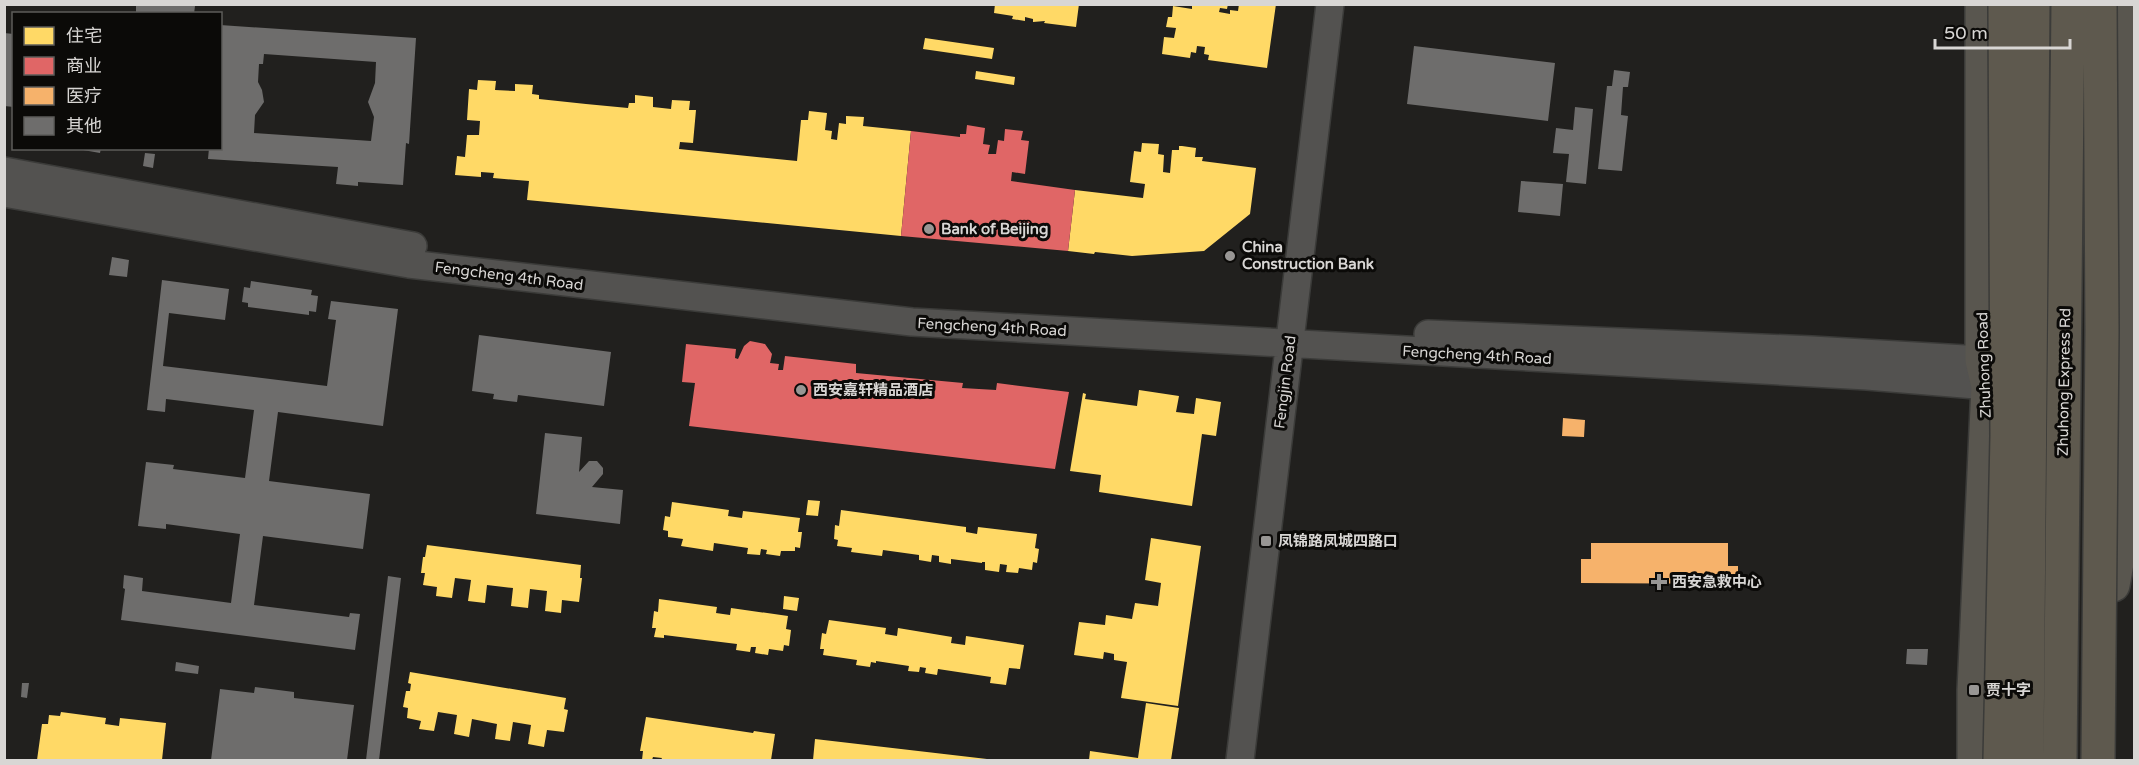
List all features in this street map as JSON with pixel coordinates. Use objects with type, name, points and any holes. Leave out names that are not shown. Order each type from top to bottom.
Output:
[{"type":"highway","points":[[2000,760],[2007,436],[2005,4]]},
{"type":"highway","points":[[2026,760],[2033,4]]},
{"type":"highway","name":"Zhuhong Express Rd","points":[[2060,760],[2068,4]]},
{"type":"highway","points":[[2098,760],[2102,343],[2100,4]]},
{"type":"main road","name":"Zhuhong Road","points":[[1974,760],[1974,690],[1985,373],[1982,4]]},
{"type":"main road","points":[[2112,760],[2113,585],[2128,378],[2121,4]]},
{"type":"main road","points":[[1985,373],[2128,378]]},
{"type":"main road","points":[[2113,585],[2134,468]]},
{"type":"street","name":"Fengjin Road","points":[[1240,760],[1330,4]]},
{"type":"street","name":"Fengcheng 4th Road","points":[[4,171],[411,246],[904,304],[1290,336]]},
{"type":"street","name":"Fengcheng 4th Road","points":[[4,193],[410,264],[912,322],[1290,336],[1812,350],[1985,373]]},
{"type":"green space","points":[[2134,499],[2134,760],[2133,760]]},
{"type":"building: 住宅","points":[[995,4],[1079,4],[1076,27],[1044,23],[1045,21],[1033,22],[1033,19],[1025,17],[1025,21],[1012,19],[1013,16],[994,13]]},
{"type":"building: 住宅","points":[[1192,4],[1228,4],[1227,9],[1220,8],[1219,12],[1230,14],[1230,10],[1238,11],[1239,4],[1276,4],[1267,68],[1208,60],[1209,55],[1204,54],[1205,47],[1197,46],[1196,53],[1191,52],[1190,58],[1162,54],[1164,37],[1174,38],[1176,28],[1166,27],[1168,17],[1172,17],[1173,6],[1192,9]]},
{"type":"building: 住宅","points":[[925,38],[994,48],[992,59],[923,49]]},
{"type":"building: 住宅","points":[[976,71],[1015,77],[1014,85],[975,79]]},
{"type":"building: 住宅","points":[[478,80],[496,81],[495,90],[515,91],[515,84],[533,85],[532,94],[539,95],[539,99],[586,104],[628,108],[629,103],[635,103],[635,95],[653,97],[653,107],[671,109],[672,100],[690,101],[689,110],[696,110],[693,143],[680,142],[679,149],[797,161],[801,120],[808,120],[809,111],[827,113],[825,130],[832,131],[831,139],[837,140],[839,123],[846,124],[846,116],[864,117],[863,126],[911,131],[901,236],[527,200],[529,181],[493,178],[494,173],[481,172],[481,177],[455,175],[457,156],[465,157],[467,135],[479,135],[480,121],[467,120],[469,89],[477,90]]},
{"type":"building: 住宅","points":[[1142,143],[1159,144],[1158,154],[1164,155],[1163,172],[1170,173],[1172,150],[1179,150],[1179,146],[1196,148],[1195,157],[1203,157],[1202,161],[1256,168],[1250,214],[1204,251],[1132,256],[1068,251],[1075,190],[1143,198],[1145,184],[1130,182],[1134,151],[1141,152]]},
{"type":"building: 住宅","points":[[1139,390],[1179,396],[1176,412],[1194,414],[1196,398],[1221,402],[1216,436],[1202,434],[1192,506],[1099,492],[1101,475],[1070,471],[1083,393],[1086,394],[1085,399],[1137,406]]},
{"type":"building: 住宅","points":[[808,500],[820,501],[818,516],[806,515]]},
{"type":"building: 住宅","points":[[672,502],[729,510],[728,516],[742,518],[743,511],[800,518],[798,532],[802,532],[800,548],[795,547],[795,551],[781,551],[780,556],[766,554],[767,550],[761,549],[760,555],[747,554],[748,548],[714,543],[713,551],[681,546],[683,539],[668,537],[668,531],[663,530],[665,516],[670,517]]},
{"type":"building: 住宅","points":[[841,510],[966,527],[966,532],[977,534],[978,527],[1037,534],[1035,548],[1039,549],[1037,563],[1033,562],[1032,570],[1019,568],[1018,573],[1006,572],[1007,565],[1000,564],[999,572],[985,570],[985,562],[951,559],[951,564],[939,562],[939,556],[932,555],[931,562],[919,560],[919,555],[883,550],[882,556],[851,552],[852,548],[837,546],[838,540],[834,539],[835,525],[839,526]]},
{"type":"building: 住宅","points":[[1151,538],[1201,546],[1178,706],[1121,698],[1127,662],[1114,660],[1114,654],[1104,652],[1103,659],[1074,655],[1079,622],[1105,625],[1106,615],[1132,619],[1135,603],[1158,606],[1161,583],[1145,580]]},
{"type":"building: 住宅","points":[[427,545],[581,565],[579,602],[562,600],[561,613],[545,611],[547,591],[530,589],[528,608],[511,606],[513,588],[487,585],[485,603],[468,601],[471,580],[455,578],[452,598],[436,596],[437,587],[423,585],[425,573],[421,573]]},
{"type":"building: 住宅","points":[[784,596],[799,598],[797,611],[783,609]]},
{"type":"building: 住宅","points":[[659,599],[717,607],[716,613],[730,615],[731,608],[788,616],[786,629],[791,630],[789,646],[784,645],[783,651],[769,649],[768,655],[755,653],[756,647],[751,647],[750,652],[736,650],[737,644],[664,635],[664,638],[654,637],[656,628],[652,628],[654,611],[658,612]]},
{"type":"building: 住宅","points":[[829,620],[886,628],[885,634],[897,636],[898,628],[952,637],[951,643],[965,645],[966,636],[1024,645],[1020,669],[1009,668],[1006,685],[990,683],[991,677],[938,669],[937,675],[925,673],[926,668],[920,667],[919,672],[908,671],[909,666],[876,661],[876,663],[871,662],[870,667],[856,665],[857,660],[823,655],[824,649],[820,649],[822,633],[826,634]]},
{"type":"building: 住宅","points":[[410,672],[566,698],[564,709],[568,710],[564,732],[547,730],[544,747],[528,744],[531,725],[513,722],[510,741],[495,739],[497,724],[472,719],[469,737],[454,734],[457,715],[438,712],[434,731],[419,729],[421,721],[407,718],[408,708],[403,707],[406,691],[410,691],[411,684],[408,683]]},
{"type":"building: 住宅","points":[[1146,703],[1179,708],[1171,760],[1089,760],[1090,751],[1138,758]]},
{"type":"building: 住宅","points":[[61,712],[106,718],[105,724],[119,726],[120,718],[166,723],[162,760],[37,760],[42,724],[48,724],[49,715],[60,716]]},
{"type":"building: 住宅","points":[[646,717],[753,733],[754,731],[775,734],[771,760],[661,760],[662,758],[653,757],[652,760],[642,760],[643,751],[640,751]]},
{"type":"building: 住宅","points":[[815,739],[987,759],[987,760],[813,760]]},
{"type":"building: 商业","points":[[967,125],[985,128],[983,144],[990,145],[988,154],[996,154],[998,140],[1004,141],[1005,129],[1023,131],[1021,140],[1029,141],[1025,174],[1012,172],[1011,181],[1075,190],[1068,251],[901,236],[911,131],[960,137],[960,134],[966,134]]},
{"type":"building: 商业","points":[[750,341],[765,344],[772,354],[770,363],[779,364],[778,370],[783,370],[785,356],[856,364],[856,373],[963,383],[962,388],[996,390],[997,383],[1069,392],[1055,469],[689,426],[695,383],[682,382],[686,344],[736,349],[735,358],[738,359],[744,346]]},
{"type":"building: 医疗","points":[[1563,418],[1585,420],[1584,437],[1562,436]]},
{"type":"building: 医疗","points":[[1591,543],[1728,543],[1728,566],[1738,566],[1738,584],[1581,583],[1581,559],[1591,559]]},
{"type":"building: 其他","points":[[136,4],[195,6],[194,12],[136,12]]},
{"type":"building: 其他","points":[[222,25],[416,38],[409,144],[406,143],[403,185],[358,182],[358,186],[336,184],[338,167],[208,159],[209,150],[222,150]],"holes":[[[264,54],[376,62],[375,83],[368,102],[374,117],[371,141],[254,133],[255,115],[264,102],[258,82],[259,64],[263,64]]]},
{"type":"building: 其他","points":[[4,33],[12,34],[12,107],[4,106]]},
{"type":"building: 其他","points":[[1414,46],[1555,63],[1548,121],[1407,104]]},
{"type":"building: 其他","points":[[1614,70],[1630,72],[1628,87],[1623,87],[1621,115],[1628,116],[1622,171],[1598,169],[1607,86],[1612,86]]},
{"type":"building: 其他","points":[[1575,107],[1593,109],[1586,184],[1566,182],[1569,154],[1553,153],[1556,128],[1573,130]]},
{"type":"building: 其他","points":[[83,150],[101,150],[100,153]]},
{"type":"building: 其他","points":[[145,153],[155,154],[153,168],[143,166]]},
{"type":"building: 其他","points":[[1521,181],[1563,184],[1560,216],[1518,212]]},
{"type":"building: 其他","points":[[112,257],[129,260],[127,277],[109,275]]},
{"type":"building: 其他","points":[[162,280],[229,289],[225,320],[169,313],[163,366],[327,386],[336,320],[328,319],[331,301],[398,309],[383,426],[278,412],[269,481],[370,494],[363,549],[263,536],[254,605],[349,617],[350,613],[360,614],[355,650],[121,620],[125,589],[123,588],[124,575],[143,578],[142,591],[231,603],[240,534],[166,524],[166,529],[138,526],[146,462],[174,465],[173,469],[245,478],[254,410],[166,399],[165,412],[147,410]]},
{"type":"building: 其他","points":[[251,281],[312,290],[311,295],[318,296],[316,312],[309,311],[309,315],[248,307],[248,303],[242,302],[244,287],[250,288]]},
{"type":"building: 其他","points":[[479,335],[611,352],[604,406],[518,395],[517,402],[493,399],[494,394],[472,391]]},
{"type":"building: 其他","points":[[545,433],[582,437],[579,472],[589,461],[597,461],[603,468],[603,474],[592,487],[623,490],[620,524],[536,514]]},
{"type":"building: 其他","points":[[388,576],[401,578],[379,760],[366,760]]},
{"type":"building: 其他","points":[[1907,649],[1928,649],[1927,665],[1906,664]]},
{"type":"building: 其他","points":[[176,662],[199,666],[198,674],[175,671]]},
{"type":"building: 其他","points":[[22,683],[29,683],[27,698],[21,697]]},
{"type":"building: 其他","points":[[255,687],[294,692],[294,698],[354,705],[347,760],[211,760],[220,689],[254,693]]},
{"type":"place","name":"Bank of Beijing","points":[[929,229]]},
{"type":"place","name":"China Construction Bank","points":[[1230,256]]},
{"type":"place","name":"西安嘉轩精品酒店","points":[[801,390]]},
{"type":"place","name":"凤锦路凤城四路口","points":[[1266,541]]},
{"type":"place","name":"西安急救中心","points":[[1659,582]]},
{"type":"place","name":"贾十字","points":[[1974,690]]}]
